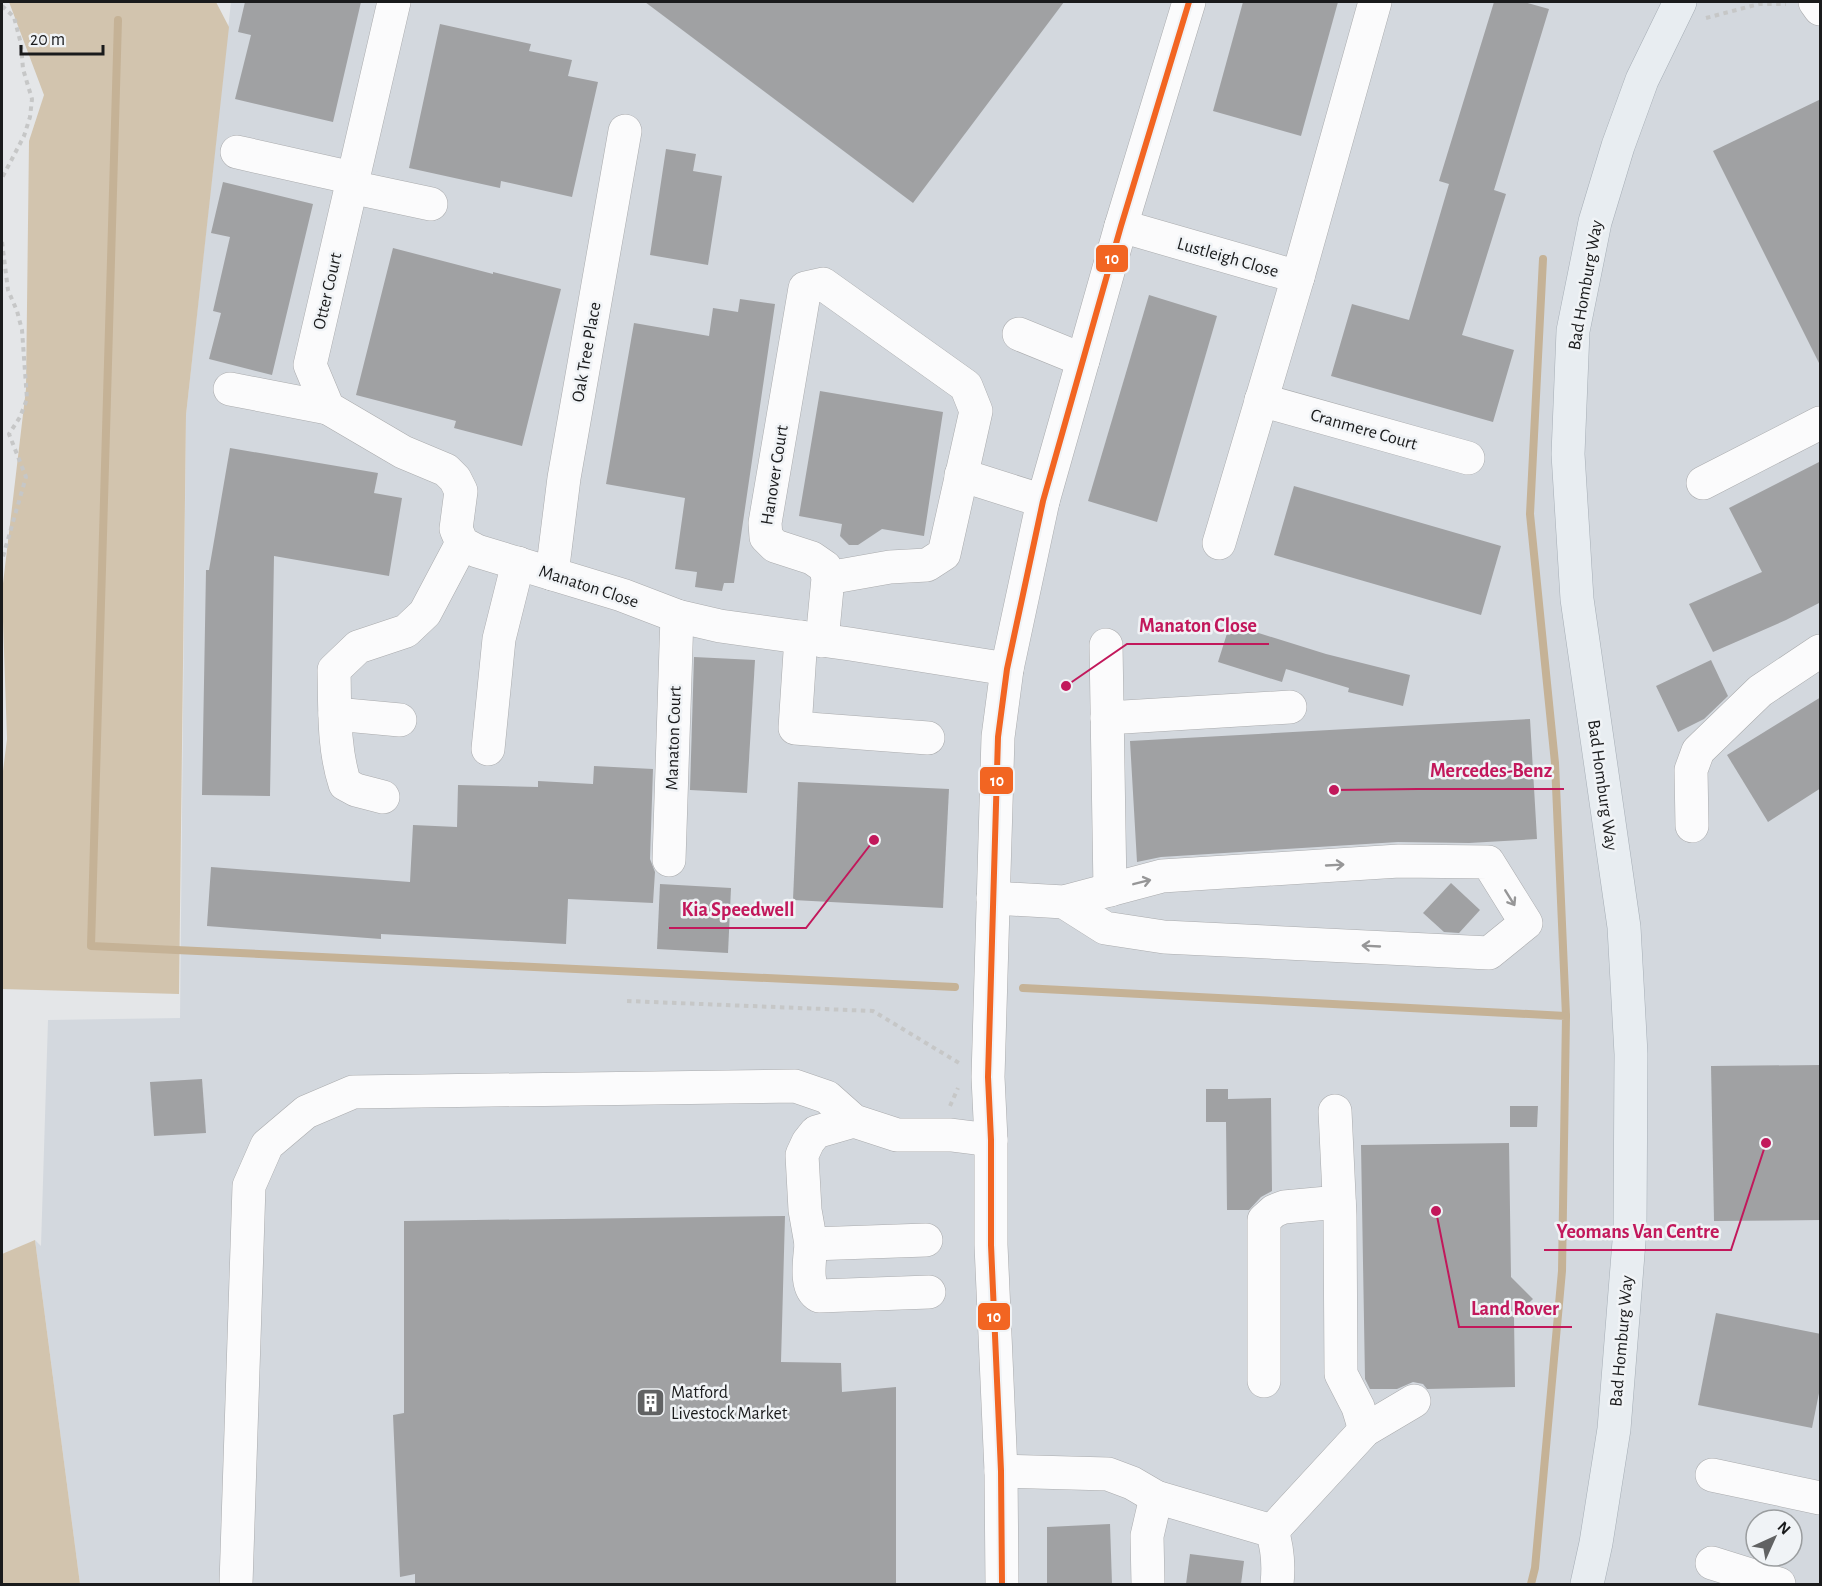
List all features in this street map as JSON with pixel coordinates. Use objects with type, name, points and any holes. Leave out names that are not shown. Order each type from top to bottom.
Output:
[{"type":"main road","name":"Bad Homburg Way","points":[[1587,1584],[1614,1429],[1630,1229],[1631,1054],[1624,927],[1577,599],[1569,454],[1573,331],[1595,222],[1618,146],[1642,80],[1674,15]]},
{"type":"street","name":"Otter Court","points":[[328,408],[310,365],[394,2]]},
{"type":"street","points":[[1002,1584],[1001,1471],[991,1245],[991,1140],[988,1077],[998,737],[1007,669],[1043,501],[1121,226],[1189,2]]},
{"type":"street","name":"Lustleigh Close","points":[[1121,226],[1298,277],[1375,2]]},
{"type":"street","name":"Oak Tree Place","points":[[552,574],[564,478],[626,131]]},
{"type":"street","points":[[237,152],[431,204]]},
{"type":"street","points":[[1219,543],[1298,277]]},
{"type":"street","name":"Hanover Court","points":[[828,578],[825,567],[812,558],[775,546],[766,537],[765,523],[805,288],[823,284],[966,386],[976,411],[962,475]]},
{"type":"street","points":[[1019,334],[1083,360]]},
{"type":"street","points":[[230,389],[328,408],[403,452],[446,470],[455,479],[461,491],[456,529],[462,543],[425,613],[406,631],[358,647],[334,670],[340,770],[345,784],[356,790],[383,797]]},
{"type":"street","name":"Cranmere Court","points":[[1261,400],[1468,458]]},
{"type":"street","points":[[1703,483],[1821,423]]},
{"type":"street","points":[[928,738],[795,728],[811,639],[828,578],[890,567],[927,565],[944,554],[962,475],[1043,501]]},
{"type":"street","name":"Manaton Close","points":[[462,543],[477,551],[622,595],[677,616],[720,626],[1007,669]]},
{"type":"street","points":[[488,749],[499,639],[518,563]]},
{"type":"street","name":"Manaton Court","points":[[669,860],[677,616]]},
{"type":"street","points":[[1106,645],[1110,890]]},
{"type":"street","points":[[1692,826],[1692,770],[1698,751],[1760,691],[1821,651]]},
{"type":"street","points":[[1107,718],[1290,707]]},
{"type":"street","points":[[335,714],[400,720]]},
{"type":"street","points":[[993,898],[1065,902],[1162,876],[1399,861],[1488,862],[1526,923],[1489,953],[1164,937],[1105,928],[1065,902]]},
{"type":"street","points":[[236,1584],[249,1186],[267,1144],[306,1112],[353,1092],[795,1086],[827,1097],[854,1121],[897,1134],[951,1135],[991,1140]]},
{"type":"street","points":[[1335,1111],[1340,1202],[1341,1374],[1358,1407],[1365,1430]]},
{"type":"street","points":[[854,1121],[816,1132],[802,1155],[805,1210],[811,1244],[810,1286],[813,1293],[819,1296],[929,1292]]},
{"type":"street","points":[[1264,1381],[1264,1220],[1274,1210],[1284,1207],[1340,1202]]},
{"type":"street","points":[[811,1244],[927,1240]]},
{"type":"street","points":[[1272,1530],[1365,1430],[1414,1401]]},
{"type":"street","points":[[1001,1471],[1108,1474],[1132,1483],[1156,1497],[1272,1530]]},
{"type":"street","points":[[1712,1475],[1821,1498]]},
{"type":"street","points":[[1148,1584],[1147,1536],[1156,1497]]},
{"type":"street","points":[[1272,1530],[1279,1563],[1276,1584]]},
{"type":"street","points":[[1712,1563],[1779,1584]]},
{"type":"path","points":[[1674,15],[1748,6],[1808,5]]},
{"type":"path","points":[[2,6],[14,17],[21,44],[23,69],[32,99],[30,117],[24,136],[2,178]]},
{"type":"path","points":[[2,242],[8,290],[22,330],[27,399],[20,417],[9,434]]},
{"type":"path","points":[[2,434],[9,434]]},
{"type":"path","points":[[2,560],[26,477],[9,434]]},
{"type":"path","points":[[627,1002],[873,1011],[970,1069],[988,1077]]},
{"type":"shaded area","points":[[9,2],[216,2],[229,27],[186,415],[179,994],[2,989],[2,779],[7,739],[2,592],[26,389],[29,141],[44,95]]},
{"type":"shaded area","points":[[231,2],[1820,2],[1820,1584],[80,1584],[35,1240],[41,1246],[48,1020],[180,1018],[186,415]]},
{"type":"shaded area","points":[[35,1240],[80,1584],[2,1584],[2,1254]]},
{"type":"building","points":[[245,2],[361,2],[333,122],[235,99],[251,35],[238,32]]},
{"type":"building","points":[[645,2],[1064,2],[913,203]]},
{"type":"building","points":[[1243,2],[1338,2],[1301,136],[1213,111]]},
{"type":"building","points":[[1494,2],[1524,2],[1549,9],[1494,190],[1506,194],[1462,335],[1514,350],[1493,422],[1331,376],[1352,304],[1409,320],[1449,184],[1439,181]]},
{"type":"building","points":[[440,24],[531,44],[529,51],[572,60],[568,76],[598,82],[572,197],[501,181],[500,188],[409,168]]},
{"type":"building","points":[[1821,99],[1821,367],[1713,151]]},
{"type":"building","points":[[666,149],[696,154],[693,171],[722,176],[708,265],[650,255]]},
{"type":"building","points":[[223,182],[313,204],[272,375],[209,359],[221,313],[213,311],[230,237],[211,233]]},
{"type":"building","points":[[393,248],[561,289],[522,446],[454,428],[456,421],[356,395]]},
{"type":"building","points":[[1149,295],[1217,316],[1157,522],[1088,501]]},
{"type":"building","points":[[740,299],[775,304],[734,583],[724,583],[722,591],[695,587],[697,572],[675,569],[685,498],[606,484],[634,323],[709,336],[713,308],[738,312]]},
{"type":"building","points":[[820,391],[943,412],[924,536],[882,529],[858,545],[849,545],[840,536],[842,524],[799,516]]},
{"type":"building","points":[[230,448],[378,473],[374,493],[402,498],[389,576],[274,556],[270,796],[202,795],[206,570],[209,570]]},
{"type":"building","points":[[1821,461],[1821,602],[1713,652],[1689,604],[1762,572],[1729,508]]},
{"type":"building","points":[[1294,486],[1501,546],[1481,615],[1274,555]]},
{"type":"building","points":[[1230,624],[1326,654],[1410,675],[1403,706],[1348,692],[1349,688],[1286,669],[1282,682],[1218,662]]},
{"type":"building","points":[[694,657],[755,660],[747,793],[690,790]]},
{"type":"building","points":[[1711,660],[1728,696],[1704,719],[1678,732],[1656,686]]},
{"type":"building","points":[[1821,697],[1821,788],[1768,822],[1727,755]]},
{"type":"building","points":[[1530,719],[1537,839],[1469,843],[1398,842],[1161,857],[1137,862],[1130,741]]},
{"type":"building","points":[[594,766],[653,769],[650,859],[655,872],[653,903],[568,899],[566,944],[381,934],[381,939],[207,926],[211,867],[410,882],[413,825],[457,827],[458,785],[538,787],[538,781],[593,784]]},
{"type":"building","points":[[798,782],[949,789],[943,908],[793,900]]},
{"type":"building","points":[[1451,883],[1480,910],[1459,933],[1444,932],[1423,913]]},
{"type":"building","points":[[660,884],[731,888],[728,953],[657,949]]},
{"type":"building","points":[[1821,1065],[1821,1220],[1714,1221],[1711,1066]]},
{"type":"building","points":[[202,1079],[206,1133],[154,1136],[150,1082]]},
{"type":"building","points":[[1206,1089],[1228,1089],[1228,1099],[1271,1098],[1272,1191],[1261,1197],[1249,1210],[1227,1210],[1226,1122],[1206,1122]]},
{"type":"building","points":[[1510,1106],[1538,1106],[1537,1127],[1510,1127]]},
{"type":"building","points":[[1509,1143],[1511,1277],[1533,1299],[1514,1317],[1515,1387],[1427,1389],[1423,1384],[1413,1382],[1397,1389],[1370,1389],[1365,1379],[1361,1145]]},
{"type":"building","name":"Matford Livestock Market","points":[[785,1216],[781,1362],[841,1363],[842,1392],[896,1387],[896,1584],[415,1584],[415,1574],[400,1577],[393,1415],[404,1413],[404,1221]]},
{"type":"building","points":[[1716,1313],[1821,1334],[1821,1383],[1812,1428],[1698,1405]]},
{"type":"building","points":[[1110,1524],[1112,1584],[1047,1584],[1047,1527]]},
{"type":"building","points":[[1190,1554],[1244,1561],[1241,1584],[1186,1584]]},
{"type":"waterway","points":[[118,20],[91,946],[955,987]]},
{"type":"waterway","points":[[1543,259],[1530,514],[1555,763],[1566,1016]]},
{"type":"waterway","points":[[1023,988],[1566,1016],[1562,1271],[1535,1568],[1531,1584]]},
{"type":"transit line","name":"10","points":[[1002,1584],[1001,1471],[991,1245],[991,1140],[988,1077],[998,737],[1007,669],[1043,501],[1121,226],[1189,2]]},
{"type":"place","name":"Manaton Close","points":[[1066,686]]},
{"type":"place","name":"Mercedes-Benz","points":[[1334,790]]},
{"type":"place","name":"Kia Speedwell","points":[[874,840]]},
{"type":"place","name":"Yeomans Van Centre","points":[[1766,1143]]},
{"type":"place","name":"Land Rover","points":[[1436,1211]]},
{"type":"place","name":"Matford Livestock Market","points":[[650,1402]]}]
